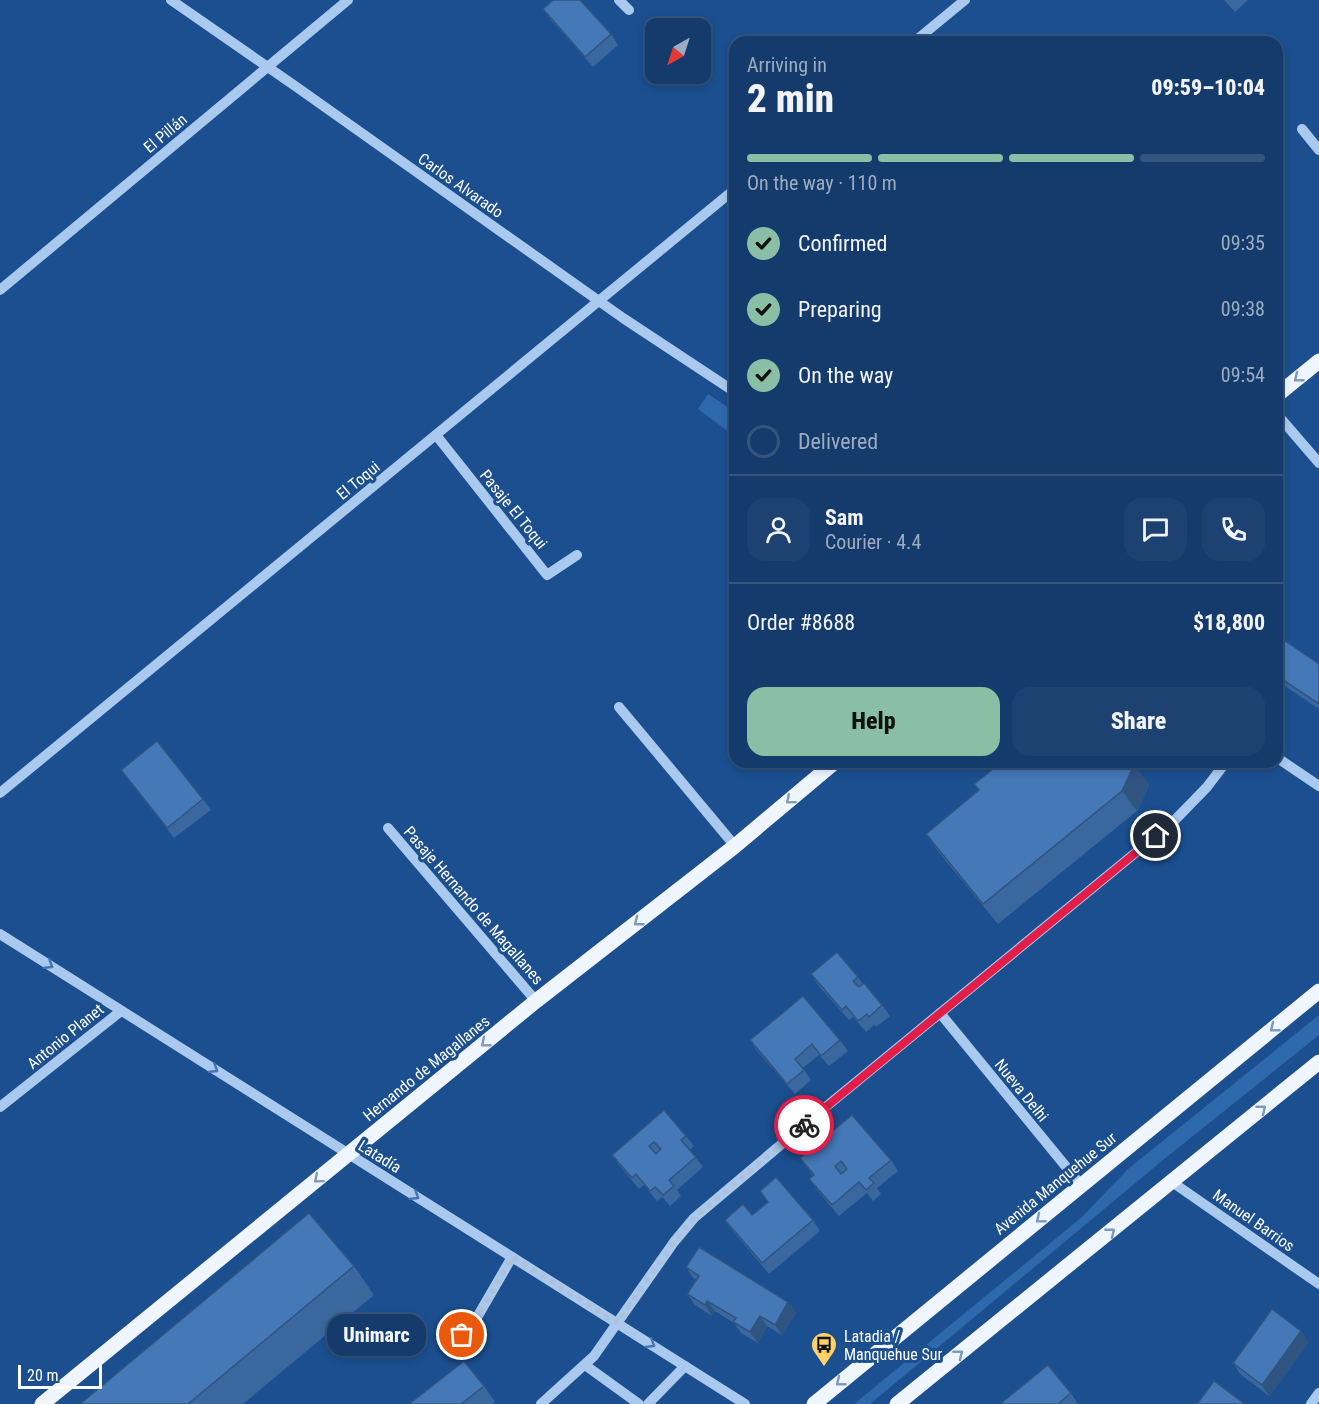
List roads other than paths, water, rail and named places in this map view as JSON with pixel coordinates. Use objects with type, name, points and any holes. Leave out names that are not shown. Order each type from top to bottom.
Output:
[{"type":"main road","points":[[1283,390],[1319,361]]},
{"type":"main road","name":"Hernando de Magallanes","points":[[42,1404],[537,1000],[735,846],[828,768]]},
{"type":"main road","name":"Avenida Manquehue Sur","points":[[813,1404],[1319,991]]},
{"type":"main road","points":[[897,1404],[1319,1062]]},
{"type":"street","name":"Carlos Alvarado","points":[[171,0],[623,318],[729,388]]},
{"type":"street","name":"El Pillán","points":[[0,290],[348,0]]},
{"type":"street","points":[[619,0],[629,10]]},
{"type":"street","points":[[921,36],[965,0]]},
{"type":"street","points":[[1302,129],[1319,150]]},
{"type":"street","name":"El Toqui","points":[[0,793],[729,194]]},
{"type":"street","points":[[1283,421],[1319,463]]},
{"type":"street","name":"Pasaje El Toqui","points":[[436,435],[547,575],[577,555]]},
{"type":"street","points":[[619,707],[735,846]]},
{"type":"street","points":[[1283,763],[1319,786]]},
{"type":"street","points":[[541,1404],[594,1356],[674,1242],[694,1218],[1173,822],[1207,787],[1221,768]]},
{"type":"street","name":"Pasaje Hernando de Magallanes","points":[[388,828],[537,1000]]},
{"type":"street","name":"Latadía","points":[[0,934],[745,1404]]},
{"type":"street","name":"Antonio Planet","points":[[0,1107],[121,1011]]},
{"type":"street","name":"Nueva Delhi","points":[[940,1013],[1081,1185]]},
{"type":"street","name":"Manuel Barrios","points":[[1172,1182],[1319,1284]]},
{"type":"street","points":[[441,1333],[452,1337],[462,1335],[472,1326],[512,1257]]},
{"type":"street","points":[[585,1365],[639,1404]]},
{"type":"street","points":[[648,1404],[685,1366]]},
{"type":"street","points":[[1311,1404],[1319,1394]]},
{"type":"place","name":"Unimarc","points":[[462,1335]]},
{"type":"place","name":"Latadia / Manquehue Sur","points":[[824,1368]]}]
